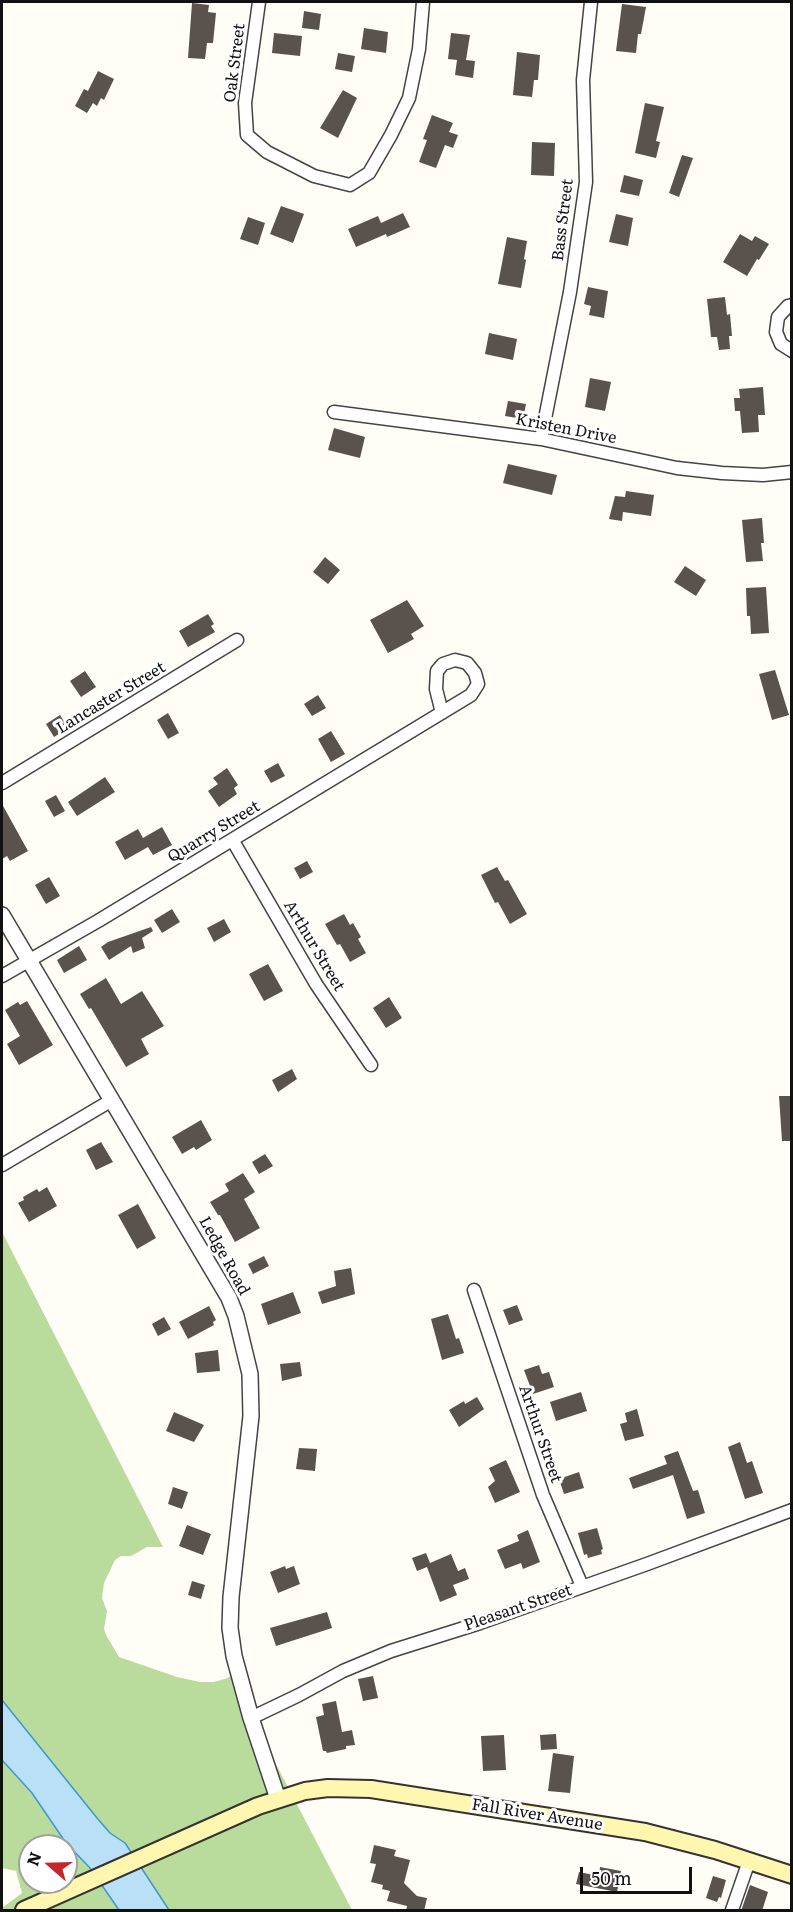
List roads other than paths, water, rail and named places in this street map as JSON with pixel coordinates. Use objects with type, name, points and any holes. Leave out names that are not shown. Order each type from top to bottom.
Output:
[{"type":"main road","name":"Fall River Avenue","points":[[278,1799],[305,1791],[328,1788],[371,1790],[645,1832],[715,1850],[792,1875]]},
{"type":"main road","points":[[24,1911],[278,1799]]},
{"type":"street","name":"Oak Street","points":[[259,2],[245,103],[247,135],[267,152],[314,176],[350,185],[369,173],[409,98],[419,49],[423,2]]},
{"type":"street","name":"Bass Street","points":[[541,439],[570,292],[586,182],[583,80],[591,2]]},
{"type":"street","points":[[792,305],[788,306],[778,317],[776,333],[781,344],[792,351]]},
{"type":"street","name":"Kristen Drive","points":[[334,412],[541,439],[677,468],[763,475],[792,472]]},
{"type":"street","name":"Lancaster Street","points":[[2,783],[237,640]]},
{"type":"street","name":"Quarry Street","points":[[2,976],[233,841],[442,712]]},
{"type":"street","name":"Arthur Street","points":[[233,841],[316,984],[370,1065]]},
{"type":"street","name":"Ledge Road","points":[[2,915],[229,1298],[243,1337],[250,1374],[251,1416],[231,1597],[230,1628],[234,1656],[251,1718],[278,1799]]},
{"type":"street","points":[[2,1165],[112,1100]]},
{"type":"street","name":"Arthur Street","points":[[474,1290],[543,1496],[582,1586]]},
{"type":"street","name":"Pleasant Street","points":[[251,1718],[343,1671],[391,1651],[582,1586],[792,1510]]},
{"type":"street","points":[[732,1911],[749,1861]]},
{"type":"water","points":[[2,1700],[97,1818],[110,1833],[125,1843],[169,1910],[119,1910],[90,1868],[78,1856],[78,1834],[60,1834],[32,1793],[2,1760]]}]
